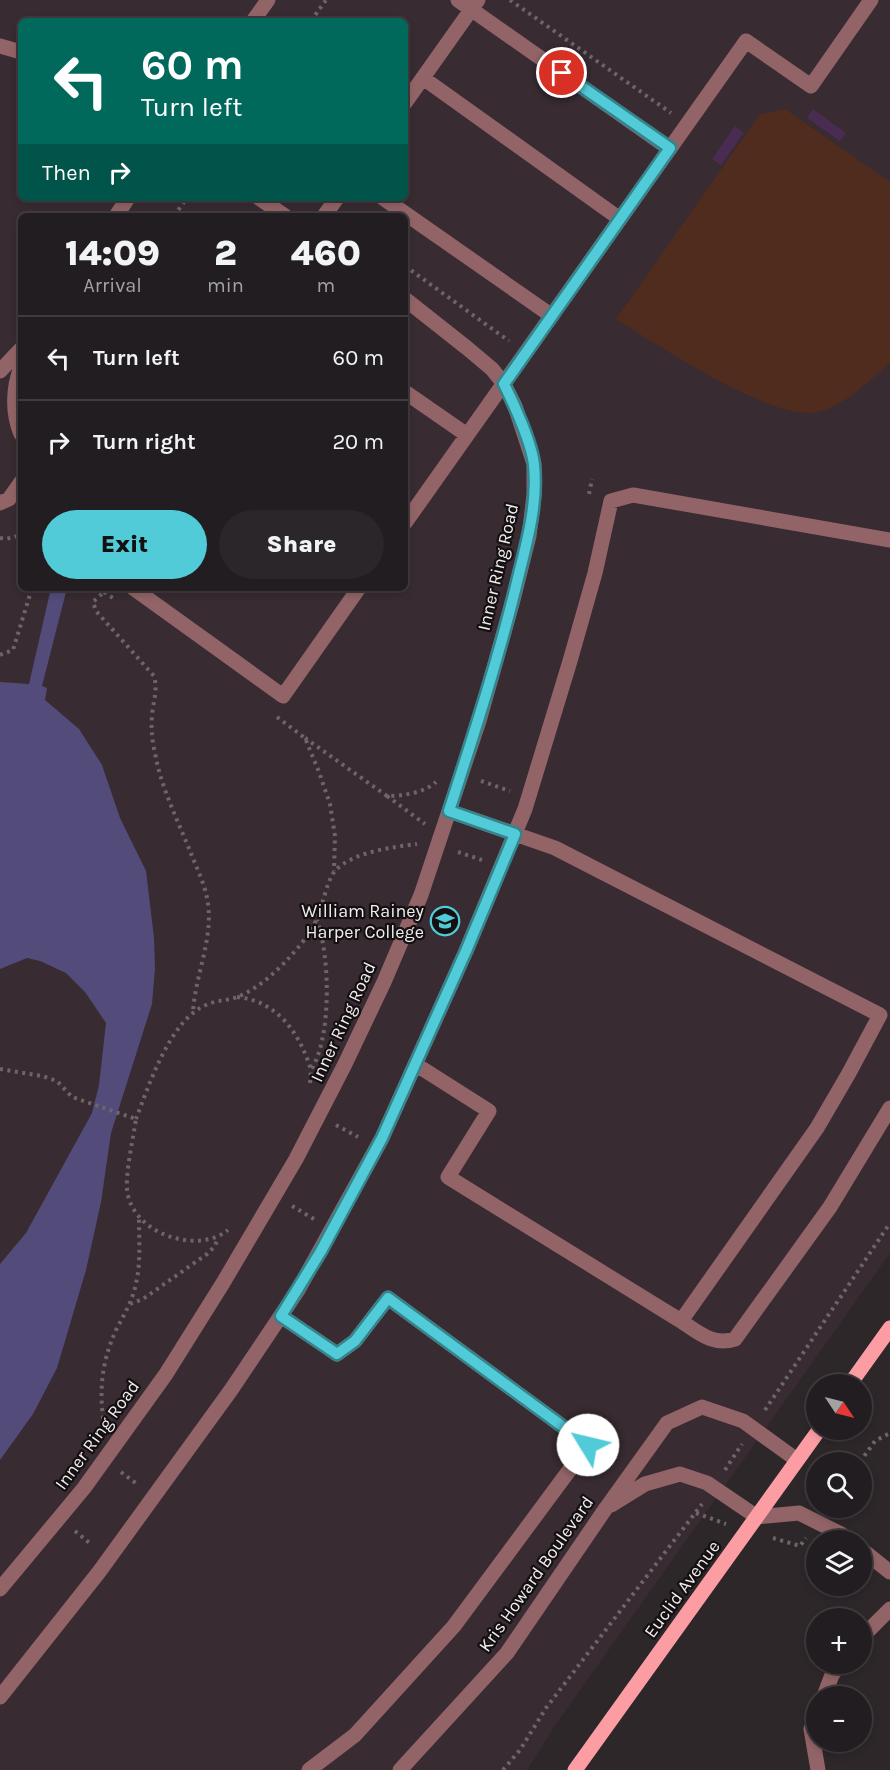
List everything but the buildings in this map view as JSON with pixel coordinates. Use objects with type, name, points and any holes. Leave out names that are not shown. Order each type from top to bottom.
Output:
[{"type":"main road","points":[[857,1374],[890,1328]]},
{"type":"main road","name":"Euclid Avenue","points":[[575,1770],[812,1440]]},
{"type":"lane","points":[[255,18],[268,0]]},
{"type":"lane","points":[[458,0],[475,5],[670,148]]},
{"type":"lane","points":[[408,519],[746,41],[811,86],[871,0]]},
{"type":"lane","points":[[408,99],[475,5]]},
{"type":"lane","points":[[0,46],[18,51]]},
{"type":"lane","points":[[423,78],[620,219]]},
{"type":"lane","points":[[263,201],[281,213]]},
{"type":"lane","points":[[387,201],[404,213]]},
{"type":"lane","points":[[408,215],[552,316]]},
{"type":"lane","name":"Inner Ring Road","points":[[0,1589],[105,1460],[166,1374],[224,1283],[320,1115],[384,982],[421,895],[479,721],[529,536],[534,495],[534,464],[515,406],[504,384],[492,369],[408,301]]},
{"type":"lane","points":[[0,371],[18,352]]},
{"type":"lane","points":[[18,375],[15,403],[18,427]]},
{"type":"lane","points":[[408,394],[467,435]]},
{"type":"lane","points":[[0,503],[9,499],[18,486]]},
{"type":"lane","points":[[0,1697],[80,1598],[213,1416],[281,1316],[321,1251],[382,1138],[466,951],[525,809],[595,573],[611,501],[633,495],[890,540]]},
{"type":"lane","points":[[137,591],[283,696],[357,591]]},
{"type":"lane","points":[[449,811],[555,848],[880,1015],[817,1128],[681,1322]]},
{"type":"lane","points":[[415,1064],[489,1111],[448,1177],[708,1340],[724,1342],[735,1339],[830,1207],[890,1108]]},
{"type":"lane","points":[[281,1316],[337,1354],[355,1341],[388,1298],[588,1445],[454,1626],[356,1735],[309,1770]]},
{"type":"lane","name":"Kris Howard Boulevard","points":[[400,1770],[507,1653],[667,1423],[702,1407],[743,1421],[797,1460]]},
{"type":"lane","points":[[606,1508],[645,1484],[680,1474],[707,1483],[757,1517],[799,1513],[834,1530]]},
{"type":"lane","points":[[872,1558],[890,1572]]},
{"type":"lane","points":[[872,1627],[890,1609]]},
{"type":"lane","points":[[815,1752],[818,1770]]},
{"type":"path","points":[[313,18],[326,0]]},
{"type":"path","points":[[510,0],[671,114]]},
{"type":"path","points":[[408,268],[510,341]]},
{"type":"path","points":[[0,538],[18,536]]},
{"type":"path","points":[[0,655],[13,650],[31,591]]},
{"type":"path","points":[[102,591],[93,602],[96,611],[154,676],[158,687],[152,716],[155,755],[160,776],[202,880],[208,903],[209,923],[194,991],[193,1012]]},
{"type":"path","points":[[104,591],[123,606]]},
{"type":"path","points":[[276,716],[425,825]]},
{"type":"path","points":[[231,1227],[218,1237],[200,1241],[174,1238],[139,1218],[127,1189],[136,1119],[153,1072],[174,1035],[193,1012],[206,1005],[237,997],[269,977],[302,943],[317,920],[334,872],[335,836],[330,804],[305,738]]},
{"type":"path","points":[[387,796],[397,796],[424,789],[442,777]]},
{"type":"path","points":[[334,872],[347,862],[363,855],[418,844]]},
{"type":"path","points":[[438,845],[486,862]]},
{"type":"path","points":[[307,1091],[311,1070],[321,1048],[327,992],[323,937],[317,920]]},
{"type":"path","points":[[237,997],[249,998],[286,1021],[304,1048],[311,1070]]},
{"type":"path","points":[[0,1069],[42,1076],[57,1082],[72,1097],[136,1119]]},
{"type":"path","points":[[320,1115],[364,1141]]},
{"type":"path","points":[[274,1196],[319,1222]]},
{"type":"path","points":[[99,1434],[104,1427],[100,1388],[104,1366],[111,1343],[129,1305],[139,1270],[139,1218]]},
{"type":"path","points":[[771,1401],[890,1223]]},
{"type":"path","points":[[129,1305],[143,1299],[207,1254],[215,1246],[218,1237]]},
{"type":"path","points":[[867,1452],[875,1441],[890,1433]]},
{"type":"path","points":[[729,1464],[742,1444]]},
{"type":"path","points":[[105,1460],[144,1489]]},
{"type":"path","points":[[503,1770],[520,1750],[546,1708],[696,1513]]},
{"type":"path","points":[[60,1518],[98,1550]]},
{"type":"shaded area","name":"William Rainey Harper College","points":[[0,0],[890,0],[890,1253],[556,1724],[527,1770],[0,1770]]},
{"type":"shaded area","points":[[785,109],[890,182],[890,363],[848,398],[818,412],[798,412],[774,406],[745,394],[686,362],[616,319],[760,114]]},
{"type":"shaded area","points":[[50,591],[66,591],[42,686],[47,688],[45,700],[79,729],[102,765],[120,818],[146,871],[155,968],[152,1004],[111,1133],[101,1202],[86,1270],[57,1368],[33,1414],[0,1460],[0,1264],[26,1233],[92,1113],[99,1085],[106,1023],[85,992],[66,973],[40,961],[27,958],[0,969],[0,682],[29,684]]},
{"type":"place","name":"William Rainey Harper College","points":[[445,921]]},
{"type":"route","points":[[562,73],[670,148],[504,384],[515,406],[534,464],[534,495],[529,536],[479,721],[449,811],[515,834],[466,951],[382,1138],[321,1251],[281,1316],[337,1354],[355,1341],[388,1298],[588,1445]]}]
